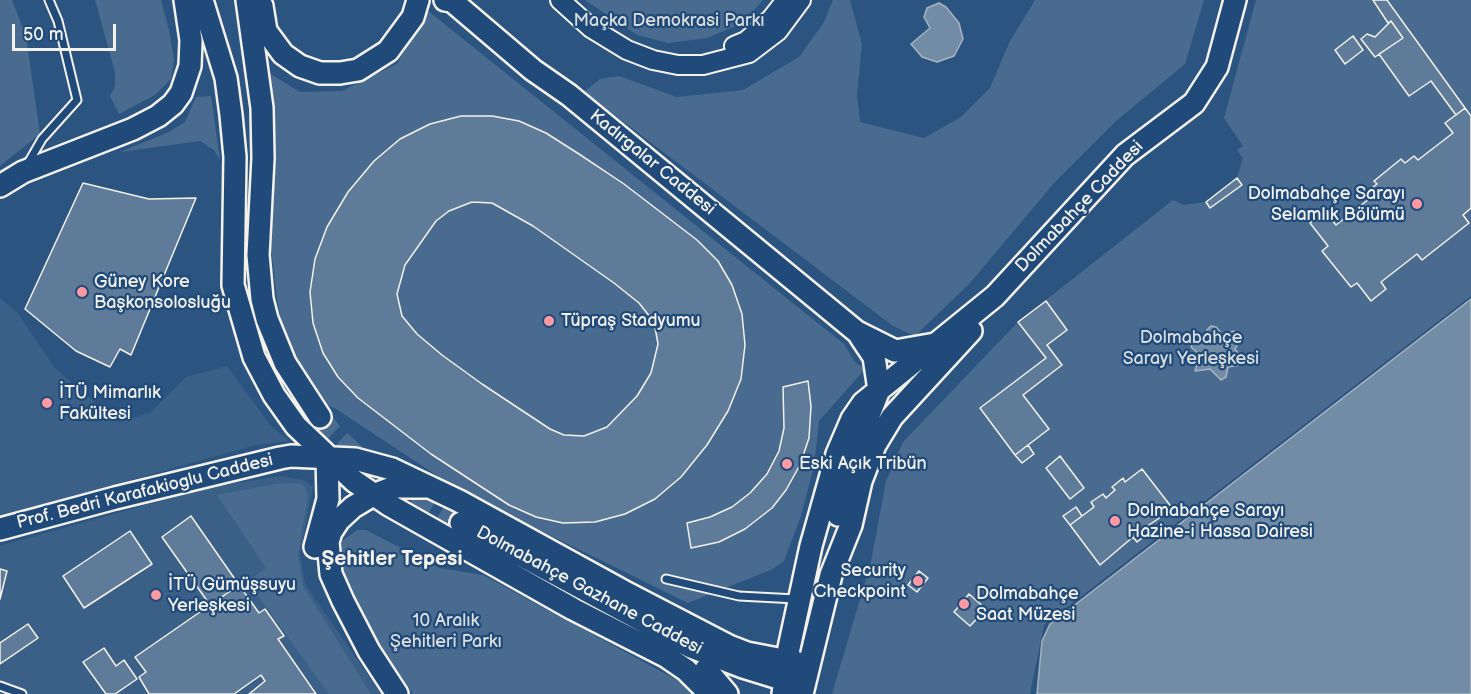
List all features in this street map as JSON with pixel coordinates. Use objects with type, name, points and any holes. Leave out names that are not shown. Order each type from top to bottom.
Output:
[{"type":"main road","points":[[0,186],[23,172],[133,129],[173,104],[187,79],[190,66],[191,40],[185,0]]},
{"type":"main road","points":[[202,0],[226,78],[231,116],[235,157],[232,267],[244,329],[254,357],[274,395],[302,434],[373,495],[492,564],[667,657],[687,670],[710,694]]},
{"type":"main road","points":[[247,0],[262,108],[263,158],[258,255],[262,299],[267,319],[285,363],[320,417]]},
{"type":"main road","points":[[261,0],[266,32],[283,54],[300,66],[320,73],[358,70],[388,51],[413,17],[418,0]]},
{"type":"main road","name":"Kadırgalar Caddesi","points":[[445,0],[452,1],[533,70],[569,95],[857,332],[895,351],[941,342]]},
{"type":"main road","points":[[560,0],[573,15],[627,50],[661,61],[703,65],[749,53],[778,31],[801,0]]},
{"type":"main road","points":[[572,0],[600,24],[637,43],[675,54],[698,55],[722,51],[746,41],[771,19],[786,0]]},
{"type":"main road","name":"Dolmabahçe Caddesi","points":[[995,296],[1125,155],[1201,94],[1217,67],[1235,0]]},
{"type":"main road","points":[[796,680],[799,599],[821,509],[843,435],[863,404],[995,296]]},
{"type":"main road","points":[[796,680],[850,525],[861,481],[881,432],[904,403],[965,338],[995,296]]},
{"type":"main road","name":"Kadırgalar Caddesi","points":[[857,332],[874,357],[879,390]]},
{"type":"main road","points":[[831,575],[834,531],[846,482],[854,453],[879,390]]},
{"type":"main road","name":"Prof. Bedri Karafakioglu Caddesi","points":[[0,529],[221,471],[291,456],[355,459],[392,469],[437,491],[796,680]]},
{"type":"main road","points":[[327,456],[329,492],[316,541],[316,572],[347,628],[369,651]]},
{"type":"main road","points":[[397,694],[369,651],[331,574],[328,553],[331,532],[339,520],[353,507],[373,495],[394,487],[422,487],[437,491]]},
{"type":"main road","name":"Dolmabahçe Gazhane Caddesi","points":[[461,523],[670,636],[735,664],[796,680]]},
{"type":"main road","points":[[670,636],[704,666],[727,694]]},
{"type":"lane","points":[[23,172],[42,139],[77,100],[58,21],[49,0]]},
{"type":"lane","points":[[666,579],[739,597],[799,599]]},
{"type":"lane","points":[[0,686],[22,694]]},
{"type":"shaded area","points":[[939,3],[946,7],[959,23],[963,39],[954,56],[937,62],[922,57],[911,44],[930,28],[924,17],[927,8]]},
{"type":"shaded area","name":"İTÜ Mimarlık Fakültesi","points":[[0,298],[17,312],[54,367],[118,422],[150,413],[186,377],[227,366],[270,425],[289,441],[256,445],[0,516]]},
{"type":"shaded area","points":[[1471,299],[1471,694],[1037,694],[1042,641],[1050,624]]},
{"type":"shaded area","points":[[1211,326],[1216,327],[1223,335],[1234,331],[1237,333],[1240,340],[1235,349],[1244,360],[1241,365],[1228,367],[1226,377],[1221,380],[1210,369],[1195,371],[1200,355],[1191,347],[1193,341],[1205,340],[1207,330]]},
{"type":"shaded area","name":"İTÜ Gümüşsuyu Yerleşkesi","points":[[281,476],[306,481],[313,487],[300,554],[305,584],[381,694],[0,694],[0,546],[206,488]]},
{"type":"green space","points":[[0,0],[12,0],[26,36],[40,134],[0,166]]},
{"type":"green space","points":[[95,0],[161,0],[169,30],[174,60],[171,79],[155,95],[119,114],[110,96],[115,86],[115,72]]},
{"type":"green space","name":"Maçka Demokrasi Parkı","points":[[585,0],[763,0],[743,23],[707,38],[668,43],[637,35]]},
{"type":"green space","points":[[833,0],[850,0],[862,44],[857,95],[860,122],[924,138],[961,117],[990,88],[1009,43],[1035,0],[1204,0],[1185,64],[1115,122],[1055,182],[970,283],[915,336],[893,326],[584,92],[600,79],[619,76],[677,97],[743,90],[799,57],[824,22]]},
{"type":"green space","name":"Dolmabahçe Sarayı Yerleşkesi","points":[[1256,0],[1471,0],[1471,296],[1044,625],[1030,694],[832,694],[871,562],[886,481],[903,442],[1018,322],[1173,200],[1183,205],[1206,202],[1237,178],[1243,158],[1237,150],[1243,146],[1224,118]]},
{"type":"green space","name":"Tüpraş Stadyumu","points":[[427,10],[844,344],[855,362],[865,369],[819,421],[814,466],[801,516],[784,561],[773,569],[688,603],[462,492],[336,409],[317,400],[286,350],[270,240],[269,73],[300,92],[342,91],[397,64]]},
{"type":"green space","points":[[211,96],[220,160],[214,150],[200,141],[120,152],[169,132],[185,122],[196,97]]},
{"type":"green space","points":[[299,483],[305,487],[308,496],[298,555],[303,586],[371,694],[329,694],[248,582],[266,568],[217,495],[275,484]]},
{"type":"green space","name":"10 Aralık Şehitleri Parkı","points":[[357,530],[366,530],[439,568],[483,575],[679,681],[692,694],[413,694],[379,645],[349,588],[341,565],[342,541]]},
{"type":"building","points":[[1373,0],[1387,0],[1465,108],[1456,115],[1431,81],[1409,96],[1379,54],[1403,38],[1391,21],[1388,23]]},
{"type":"building","points":[[1391,21],[1403,38],[1375,57],[1361,39],[1367,34],[1375,37]]},
{"type":"building","points":[[1353,36],[1363,50],[1345,64],[1335,50]]},
{"type":"building","name":"Dolmabahçe Sarayı Selamlık Bölümü","points":[[1465,108],[1471,116],[1471,208],[1463,215],[1469,223],[1422,260],[1417,254],[1381,282],[1386,289],[1371,301],[1357,283],[1351,287],[1322,251],[1328,246],[1310,223],[1325,212],[1336,225],[1369,199],[1364,194],[1377,184],[1374,181],[1401,159],[1405,163],[1414,156],[1418,160],[1453,133],[1445,123]]},
{"type":"building","points":[[461,116],[492,116],[519,121],[546,133],[624,184],[697,240],[718,261],[732,285],[742,314],[745,345],[741,379],[728,411],[707,445],[681,477],[655,499],[625,514],[595,522],[563,523],[536,517],[509,505],[431,454],[358,398],[338,377],[323,353],[313,323],[310,292],[315,259],[327,227],[348,192],[374,161],[400,139],[430,124]],"holes":[[[472,202],[492,203],[533,226],[614,283],[639,303],[654,322],[658,344],[651,373],[637,396],[607,427],[584,436],[564,435],[550,429],[442,355],[417,334],[402,316],[397,294],[405,265],[436,221],[449,211]]]},
{"type":"building","points":[[1237,178],[1242,185],[1210,208],[1206,202]]},
{"type":"building","points":[[83,183],[149,199],[196,198],[131,355],[120,349],[110,367],[76,351],[25,309]]},
{"type":"building","points":[[1046,301],[1067,330],[1047,345],[1062,365],[1023,395],[1049,429],[1015,455],[980,408],[1046,358],[1018,322]]},
{"type":"building","name":"Eski Açık Tribün","points":[[808,381],[811,406],[809,438],[800,465],[786,490],[772,508],[745,529],[719,542],[691,548],[687,523],[710,517],[732,507],[750,493],[767,474],[779,451],[784,428],[783,387]]},
{"type":"building","points":[[1028,445],[1034,454],[1022,463],[1015,455]]},
{"type":"building","points":[[1060,456],[1084,488],[1070,499],[1046,468]]},
{"type":"building","name":"Dolmabahçe Sarayı Hazine-i Hassa Dairesi","points":[[1142,469],[1173,509],[1146,527],[1150,532],[1137,542],[1133,537],[1100,565],[1070,525],[1094,507],[1091,502],[1103,494],[1106,498],[1115,490],[1112,487],[1123,478],[1125,482]]},
{"type":"building","points":[[1076,507],[1082,516],[1070,525],[1063,516]]},
{"type":"building","points":[[191,516],[239,585],[210,605],[162,537]]},
{"type":"building","points":[[130,531],[152,564],[84,608],[63,576]]},
{"type":"building","points":[[0,569],[7,571],[0,599]]},
{"type":"building","name":"Security Checkpoint","points":[[919,571],[928,578],[917,592],[908,585]]},
{"type":"building","points":[[239,585],[259,613],[265,609],[284,636],[278,639],[316,694],[249,694],[265,681],[261,675],[234,694],[149,694],[139,677],[146,672],[135,657]]},
{"type":"building","points":[[969,594],[986,609],[970,626],[954,612]]},
{"type":"building","points":[[28,624],[38,638],[0,664],[0,643]]},
{"type":"building","points":[[104,648],[116,666],[124,660],[137,679],[115,694],[106,694],[83,662]]},
{"type":"tunnel","points":[[320,417],[331,432],[370,468],[461,523]]},
{"type":"place","name":"Dolmabahçe Sarayı Selamlık Bölümü","points":[[1417,204]]},
{"type":"place","name":"Güney Kore Başkonsolosluğu","points":[[82,292]]},
{"type":"place","name":"Tüpraş Stadyumu","points":[[549,321]]},
{"type":"place","name":"İTÜ Mimarlık Fakültesi","points":[[47,403]]},
{"type":"place","name":"Eski Açık Tribün","points":[[787,464]]},
{"type":"place","name":"Dolmabahçe Sarayı Hazine-i Hassa Dairesi","points":[[1115,521]]},
{"type":"place","name":"Security Checkpoint","points":[[918,581]]},
{"type":"place","name":"İTÜ Gümüşsuyu Yerleşkesi","points":[[156,595]]},
{"type":"place","name":"Dolmabahçe Saat Müzesi","points":[[964,604]]},
{"type":"district","name":"Şehitler Tepesi","points":[[392,560]]}]
